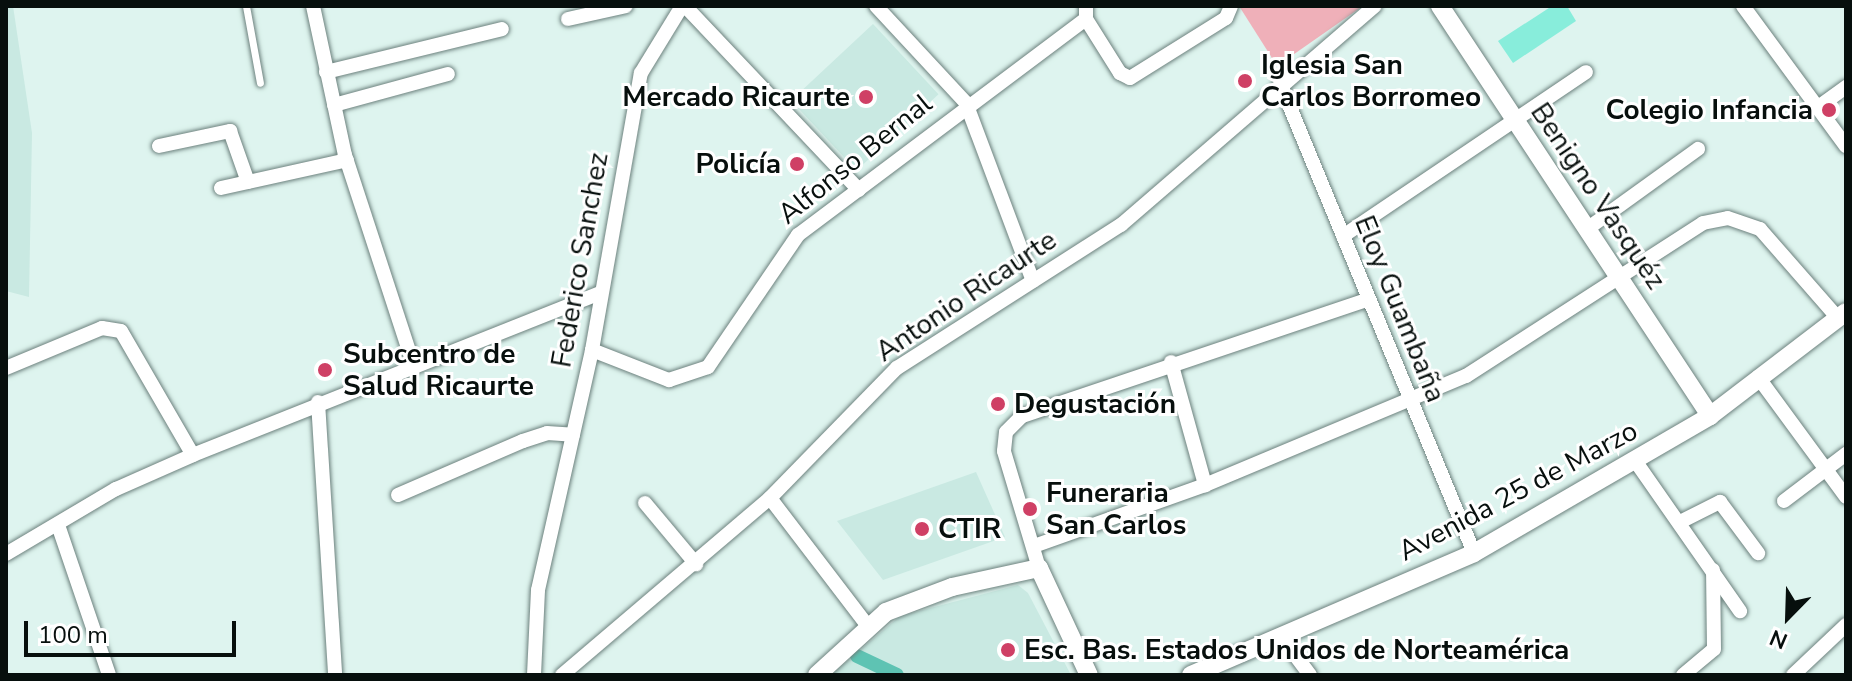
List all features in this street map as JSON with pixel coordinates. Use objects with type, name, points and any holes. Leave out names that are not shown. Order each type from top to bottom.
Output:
[{"type":"main road","name":"Benigno Vasquéz","points":[[1440,6],[1710,416]]},
{"type":"main road","name":"Avenida 25 de Marzo","points":[[1191,675],[1283,639],[1474,553],[1636,462],[1710,416],[1842,315]]},
{"type":"main road","points":[[817,675],[868,626],[952,587],[1039,568],[1089,675]]},
{"type":"street","points":[[313,6],[347,160],[413,363]]},
{"type":"street","points":[[568,19],[626,6]]},
{"type":"street","points":[[684,6],[859,190]]},
{"type":"street","name":"Federico Sanchez","points":[[534,675],[538,590],[592,350],[641,73],[684,6]]},
{"type":"street","points":[[876,6],[966,103],[1033,281]]},
{"type":"street","points":[[1086,12],[1120,73],[1130,78],[1226,18],[1231,6]]},
{"type":"street","name":"Antonio Ricaurte","points":[[562,675],[770,498],[897,368],[1121,225],[1280,83],[1375,6]]},
{"type":"street","points":[[1743,6],[1846,146]]},
{"type":"street","name":"Alfonso Bernal","points":[[592,350],[669,380],[708,367],[781,253],[966,103],[1086,12]]},
{"type":"street","points":[[326,72],[502,29]]},
{"type":"street","points":[[1343,236],[1515,124],[1586,72]]},
{"type":"street","points":[[334,105],[448,74]]},
{"type":"street","name":"Eloy Guambaña","points":[[1280,83],[1405,396],[1474,553]]},
{"type":"street","points":[[1817,108],[1846,87]]},
{"type":"street","points":[[159,146],[230,131],[248,182]]},
{"type":"street","points":[[1587,229],[1698,149]]},
{"type":"street","points":[[221,188],[347,160]]},
{"type":"street","points":[[1034,546],[1205,485],[1405,396],[1466,376],[1703,223],[1739,220],[1771,238],[1842,315]]},
{"type":"street","points":[[6,554],[116,489],[193,455],[413,363],[600,293]]},
{"type":"street","points":[[1039,568],[1004,451],[1006,432],[1022,416],[1171,362],[1366,300]]},
{"type":"street","points":[[6,368],[102,328],[121,331],[193,455]]},
{"type":"street","points":[[1171,362],[1205,485]]},
{"type":"street","points":[[1758,377],[1846,497]]},
{"type":"street","points":[[318,402],[335,675]]},
{"type":"street","points":[[398,495],[547,433],[573,435]]},
{"type":"street","points":[[1784,501],[1846,454]]},
{"type":"street","points":[[1636,462],[1740,611]]},
{"type":"street","points":[[770,498],[868,626]]},
{"type":"street","points":[[1680,522],[1720,502],[1758,553]]},
{"type":"street","points":[[645,503],[696,564]]},
{"type":"street","points":[[58,525],[109,675]]},
{"type":"street","points":[[1683,675],[1714,649],[1713,569]]},
{"type":"street","points":[[1793,675],[1846,625]]},
{"type":"street","points":[[1283,639],[1310,675]]},
{"type":"lane","points":[[246,6],[260,83]]},
{"type":"shaded area","points":[[6,6],[13,6],[32,133],[29,297],[6,291]]},
{"type":"shaded area","points":[[1239,6],[1363,6],[1277,66]]},
{"type":"shaded area","name":"Mercado Ricaurte","points":[[873,24],[938,94],[857,171],[791,100]]},
{"type":"shaded area","name":"CTIR","points":[[976,472],[1005,537],[883,580],[837,521]]},
{"type":"shaded area","points":[[1018,585],[1028,593],[1071,675],[831,675],[900,616]]},
{"type":"building","points":[[1552,6],[1567,6],[1576,21],[1513,63],[1498,41]]},
{"type":"waterway","points":[[857,656],[897,675]]},
{"type":"place","name":"Iglesia San Carlos Borromeo","points":[[1245,81]]},
{"type":"place","name":"Mercado Ricaurte","points":[[866,97]]},
{"type":"place","name":"Colegio Infancia","points":[[1829,110]]},
{"type":"place","name":"Policía","points":[[797,164]]},
{"type":"place","name":"Subcentro de Salud Ricaurte","points":[[325,370]]},
{"type":"place","name":"Degustación","points":[[998,404]]},
{"type":"place","name":"Funeraria San Carlos","points":[[1030,509]]},
{"type":"place","name":"CTIR","points":[[922,529]]},
{"type":"place","name":"Esc. Bas. Estados Unidos de Norteamérica","points":[[1008,650]]}]
